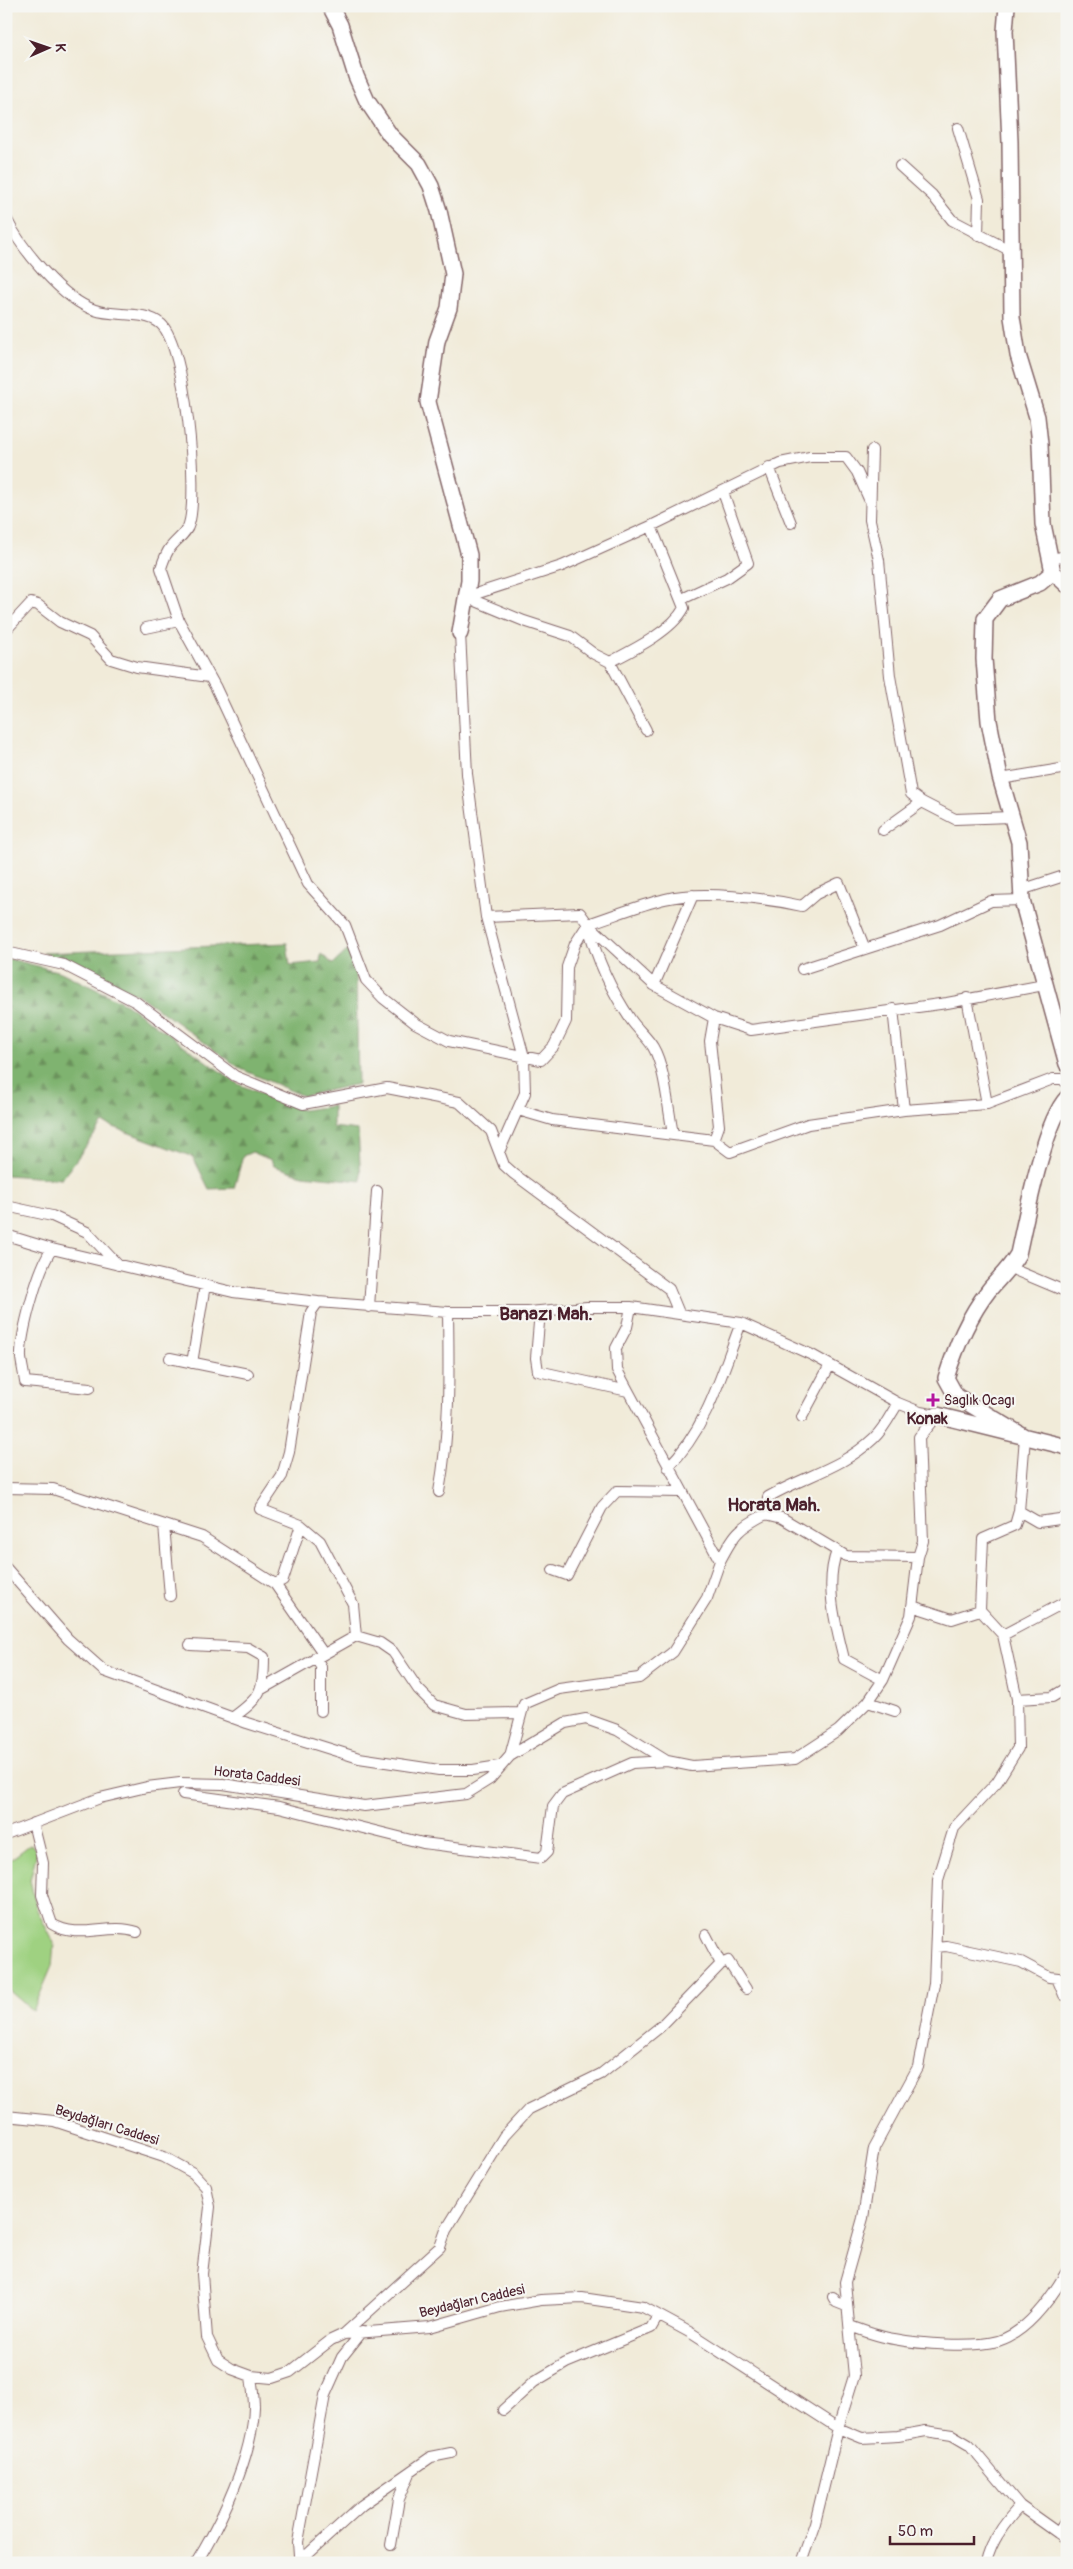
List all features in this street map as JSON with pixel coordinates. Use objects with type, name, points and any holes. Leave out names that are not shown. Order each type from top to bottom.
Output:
[{"type":"main road","points":[[330,6],[340,25],[356,76],[367,101],[390,135],[418,164],[431,186],[453,274],[449,308],[437,341],[428,402],[469,556],[469,581],[460,633]]},
{"type":"main road","points":[[1007,6],[1005,31],[1012,317],[1018,355],[1036,417],[1040,444],[1043,524],[1052,566],[1067,585]]},
{"type":"main road","points":[[1052,566],[1040,583],[1000,599],[985,619],[984,659],[989,721],[1000,779],[1019,842],[1022,895],[1044,985],[1067,1064]]},
{"type":"main road","points":[[1025,1437],[956,1396],[946,1378],[970,1317],[989,1290],[1010,1268],[1018,1254],[1048,1136],[1062,1103],[1067,1098]]},
{"type":"main road","points":[[937,1415],[1067,1447]]},
{"type":"street","points":[[958,128],[979,199],[978,236]]},
{"type":"street","points":[[900,166],[932,195],[952,220],[978,236],[1011,251]]},
{"type":"street","points":[[6,218],[44,273],[71,295],[94,310],[151,318],[162,324],[171,338],[186,403],[194,500],[189,527],[169,549],[161,568],[179,621],[209,677],[308,884],[345,924],[366,980],[383,998],[415,1023],[449,1041],[541,1060],[554,1046],[566,1021],[567,967],[575,944],[588,924],[665,899],[693,896],[778,901],[802,906],[816,894],[839,883],[864,949]]},
{"type":"street","points":[[872,450],[869,499],[870,520],[879,560],[890,676],[903,759],[911,794],[922,802],[955,819],[1011,816]]},
{"type":"street","points":[[466,597],[562,566],[651,526],[768,468],[810,456],[846,457],[858,472],[869,499]]},
{"type":"street","points":[[768,468],[791,523]]},
{"type":"street","points":[[682,599],[727,578],[748,563],[722,492]]},
{"type":"street","points":[[610,662],[646,642],[680,615],[684,608],[682,599],[651,526]]},
{"type":"street","points":[[1052,566],[1067,556]]},
{"type":"street","points":[[466,597],[524,621],[570,636],[594,654],[610,662],[646,730]]},
{"type":"street","points":[[6,630],[31,603],[38,605],[60,622],[90,636],[111,659],[136,667],[209,677]]},
{"type":"street","points":[[146,628],[179,621]]},
{"type":"street","points":[[460,633],[467,774],[486,917],[524,1057],[525,1093],[500,1152]]},
{"type":"street","points":[[1000,779],[1067,768]]},
{"type":"street","points":[[883,830],[922,802]]},
{"type":"street","points":[[802,969],[940,925],[991,901],[1022,895],[1067,875]]},
{"type":"street","points":[[654,985],[693,896]]},
{"type":"street","points":[[486,917],[580,913],[588,924],[654,985],[714,1018],[751,1030],[792,1026],[1044,985]]},
{"type":"street","points":[[588,924],[593,945],[616,996],[631,1020],[653,1048],[660,1070],[673,1134]]},
{"type":"street","points":[[6,952],[64,965],[136,1002],[235,1076],[303,1104],[387,1088],[459,1102],[491,1131],[504,1165],[669,1290],[679,1313]]},
{"type":"street","points":[[968,998],[987,1104]]},
{"type":"street","points":[[893,1009],[904,1110]]},
{"type":"street","points":[[714,1018],[710,1041],[719,1126],[714,1140]]},
{"type":"street","points":[[518,1110],[552,1120],[714,1140],[730,1152],[808,1124],[904,1110],[987,1104],[1053,1079],[1062,1079],[1067,1083]]},
{"type":"street","points":[[369,1307],[378,1192]]},
{"type":"street","points":[[6,1206],[52,1216],[88,1232],[118,1265]]},
{"type":"street","points":[[6,1235],[52,1249],[233,1292],[369,1307],[448,1312],[540,1311],[587,1307],[630,1307],[741,1323],[830,1365],[898,1403],[920,1412],[937,1415],[919,1437]]},
{"type":"street","points":[[52,1249],[44,1260],[26,1326],[21,1358],[25,1382],[90,1388]]},
{"type":"street","points":[[1010,1268],[1067,1292]]},
{"type":"street","points":[[192,1363],[205,1285]]},
{"type":"street","points":[[318,1302],[311,1312],[289,1452],[282,1476],[260,1509],[301,1525],[320,1540],[353,1604],[356,1636]]},
{"type":"street","points":[[630,1307],[627,1326],[616,1348],[617,1370],[720,1561]]},
{"type":"street","points":[[540,1311],[536,1358],[538,1371],[628,1390]]},
{"type":"street","points":[[439,1492],[447,1449],[450,1375],[448,1312]]},
{"type":"street","points":[[668,1467],[684,1452],[708,1407],[741,1323]]},
{"type":"street","points":[[170,1358],[248,1374]]},
{"type":"street","points":[[802,1417],[830,1365]]},
{"type":"street","points":[[766,1514],[768,1497],[786,1486],[843,1463],[876,1436],[898,1403]]},
{"type":"street","points":[[183,1794],[279,1807],[423,1843],[541,1858],[547,1852],[553,1806],[562,1794],[632,1763],[668,1761],[692,1766],[795,1759],[838,1731],[868,1702],[883,1680],[911,1616],[918,1557],[923,1541],[919,1437],[920,1412]]},
{"type":"street","points":[[801,2563],[815,2523],[838,2428],[854,2376],[845,2282],[863,2218],[874,2148],[918,2067],[934,1984],[938,1880],[954,1828],[997,1782],[1018,1748],[1016,1699],[1003,1635],[980,1610],[983,1539],[1015,1525],[1019,1511],[1025,1437]]},
{"type":"street","points":[[6,1488],[53,1489],[202,1537],[275,1584],[320,1655],[321,1711]]},
{"type":"street","points":[[553,1570],[567,1575],[602,1507],[617,1491],[682,1492]]},
{"type":"street","points":[[1019,1511],[1038,1522],[1067,1518]]},
{"type":"street","points":[[510,1756],[520,1713],[524,1704],[559,1689],[639,1678],[673,1652],[707,1598],[720,1561],[733,1537],[744,1525],[766,1514],[782,1518],[846,1556],[918,1557]]},
{"type":"street","points":[[164,1524],[170,1596]]},
{"type":"street","points":[[275,1584],[283,1580],[301,1525]]},
{"type":"street","points":[[837,1551],[831,1567],[836,1628],[844,1659],[883,1680]]},
{"type":"street","points":[[6,1568],[68,1640],[104,1671],[232,1718],[359,1758],[439,1770],[473,1770],[499,1766]]},
{"type":"street","points":[[1003,1635],[1067,1601]]},
{"type":"street","points":[[912,1606],[952,1619],[980,1610]]},
{"type":"street","points":[[262,1689],[356,1636],[380,1643],[393,1652],[418,1689],[434,1705],[466,1714],[520,1713]]},
{"type":"street","points":[[190,1645],[248,1648],[264,1657],[262,1689],[255,1701],[232,1718]]},
{"type":"street","points":[[1016,1699],[1052,1697],[1067,1688]]},
{"type":"street","points":[[868,1702],[895,1711]]},
{"type":"street","name":"Horata Caddesi","points":[[6,1834],[100,1798],[147,1787],[180,1783],[223,1784],[364,1806],[466,1794],[490,1779],[499,1766],[510,1756],[565,1723],[586,1719],[617,1730],[668,1761]]},
{"type":"street","points":[[34,1822],[43,1863],[42,1895],[52,1924],[72,1932],[118,1929],[137,1932]]},
{"type":"street","points":[[706,1935],[721,1964]]},
{"type":"street","points":[[936,1947],[946,1946],[1021,1962],[1049,1977],[1062,1978],[1064,1995]]},
{"type":"street","points":[[344,2334],[440,2247],[446,2230],[504,2136],[529,2109],[600,2074],[660,2027],[721,1964],[728,1961],[746,1989]]},
{"type":"street","name":"Beydağları Caddesi","points":[[6,2116],[54,2121],[164,2157],[193,2173],[206,2187],[210,2207],[202,2274],[207,2337],[218,2360],[232,2369],[251,2376],[272,2378],[290,2372],[331,2340],[344,2334],[430,2327],[500,2307],[541,2300],[582,2298],[643,2307],[691,2333],[838,2428],[862,2438],[898,2436],[926,2431],[952,2435],[969,2445],[1020,2506],[1067,2539]]},
{"type":"street","points":[[850,2326],[894,2339],[959,2344],[998,2341],[1035,2316],[1067,2271]]},
{"type":"street","points":[[833,2297],[836,2302],[846,2306]]},
{"type":"street","points":[[503,2410],[542,2378],[566,2363],[651,2328],[658,2316]]},
{"type":"street","points":[[362,2332],[342,2357],[325,2395],[298,2542],[299,2556],[308,2554],[362,2505],[430,2457],[451,2453]]},
{"type":"street","points":[[196,2563],[210,2541],[239,2474],[252,2427],[254,2408],[251,2376]]},
{"type":"street","points":[[391,2546],[399,2499],[411,2470]]},
{"type":"street","points":[[986,2563],[1006,2520],[1020,2506]]},
{"type":"street","points":[[1058,2533],[1067,2519]]},
{"type":"green space","points":[[287,943],[290,965],[320,962],[321,954],[333,964],[348,950],[356,973],[358,1084],[303,1096],[241,1069],[140,996],[69,961],[43,953]]},
{"type":"green space","points":[[6,958],[61,972],[126,1004],[238,1084],[302,1110],[333,1106],[333,1127],[358,1130],[361,1181],[302,1175],[274,1166],[271,1160],[252,1152],[243,1156],[234,1188],[209,1189],[193,1157],[103,1123],[62,1179],[6,1175]]},
{"type":"green space","points":[[31,1844],[37,1852],[30,1880],[37,1910],[54,1943],[52,1966],[33,2011],[6,1988],[6,1863]]},
{"type":"place","name":"Saglık Ocagı","points":[[933,1400]]},
{"type":"district","name":"Banazı Mah.","points":[[546,1314]]},
{"type":"district","name":"Konak","points":[[927,1419]]},
{"type":"district","name":"Horata Mah.","points":[[774,1505]]}]
